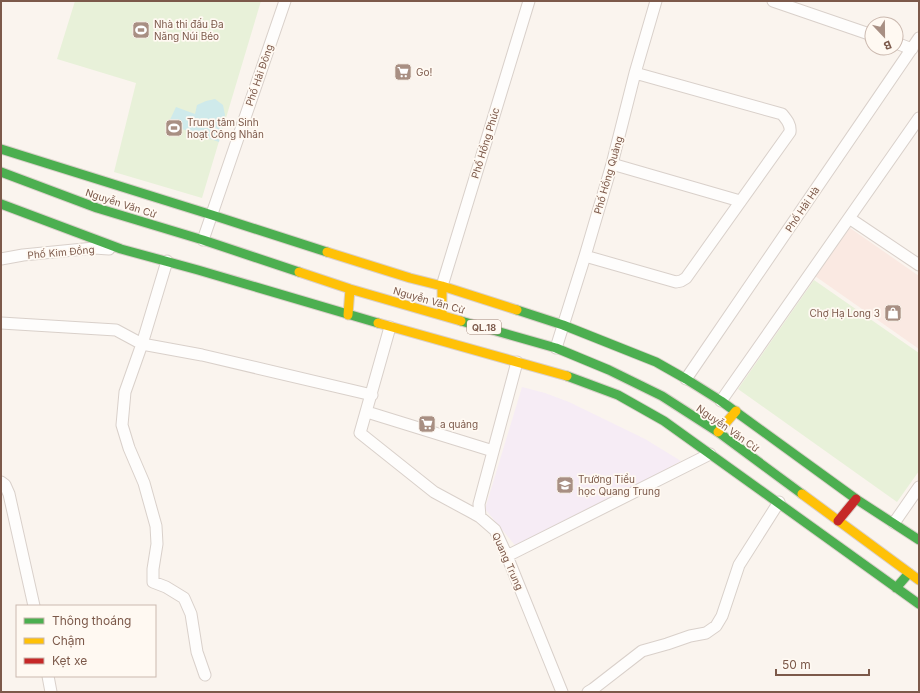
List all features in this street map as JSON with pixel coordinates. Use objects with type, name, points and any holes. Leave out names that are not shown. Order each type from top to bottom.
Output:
[{"type":"main road","name":"Nguyễn Văn Cừ","points":[[1,149],[563,325],[656,362],[736,411],[856,499],[919,540]]},
{"type":"main road","name":"Nguyễn Văn Cừ","points":[[1,172],[98,208],[203,240],[350,289],[556,348],[609,370],[662,396],[718,432],[919,580]]},
{"type":"main road","name":"QL.18","points":[[1,204],[121,249],[198,270],[390,327],[517,362],[560,372],[618,395],[664,421],[779,502],[919,604]]},
{"type":"main road","points":[[442,286],[442,316]]},
{"type":"main road","points":[[348,315],[350,289]]},
{"type":"main road","points":[[718,432],[736,411]]},
{"type":"main road","points":[[838,521],[856,499]]},
{"type":"main road","points":[[896,588],[909,573]]},
{"type":"street","name":"Phố Hải Đông","points":[[203,240],[285,1]]},
{"type":"street","name":"Phố Hồng Phúc","points":[[442,286],[529,1]]},
{"type":"street","name":"Phố Hồng Quảng","points":[[556,348],[612,164],[635,73],[656,1]]},
{"type":"street","points":[[773,1],[864,32]]},
{"type":"street","name":"Phố Hải Hà","points":[[686,379],[919,38]]},
{"type":"street","points":[[904,46],[912,49]]},
{"type":"street","points":[[585,256],[676,282],[686,278],[790,132],[786,119],[782,114],[635,73]]},
{"type":"street","points":[[721,401],[919,118]]},
{"type":"street","points":[[612,164],[740,201]]},
{"type":"street","points":[[849,218],[919,266]]},
{"type":"street","name":"Phố Kim Đồng","points":[[1,259],[23,255],[94,248],[121,249]]},
{"type":"street","points":[[166,262],[142,344],[125,392],[122,425],[129,448],[144,483],[156,526],[157,544],[153,569],[153,582],[166,587],[184,598],[190,614],[197,652],[206,675]]},
{"type":"street","points":[[1,323],[116,330],[142,344],[202,355],[372,395]]},
{"type":"street","points":[[390,327],[367,412],[493,451]]},
{"type":"street","points":[[480,517],[479,504],[517,362]]},
{"type":"street","name":"Quang Trung","points":[[367,412],[360,433],[434,492],[480,517],[495,530],[562,692]]},
{"type":"street","points":[[507,556],[710,454]]},
{"type":"street","points":[[1,482],[5,485],[9,494],[34,605]]},
{"type":"street","points":[[894,523],[919,487]]},
{"type":"street","points":[[588,692],[642,651],[690,636],[706,634],[716,626],[722,616],[739,565],[779,502]]},
{"type":"street","points":[[48,677],[51,692]]},
{"type":"shaded area","name":"Chợ Hạ Long 3","points":[[850,228],[919,276],[919,349],[815,276]]},
{"type":"shaded area","name":"Trường Tiểu học Quang Trung","points":[[522,387],[545,393],[569,402],[645,439],[681,461],[519,550],[485,509]]},
{"type":"green space","name":"Trung tâm Sinh hoạt Công Nhân","points":[[75,1],[261,1],[202,198],[114,172],[136,83],[57,59]]},
{"type":"green space","points":[[814,280],[919,353],[919,471],[897,502],[738,389]]},
{"type":"water","points":[[215,99],[223,105],[225,115],[219,142],[168,124],[176,107],[195,114],[197,105]]},
{"type":"traffic: fast","points":[[1,149],[327,252]]},
{"type":"traffic: fast","points":[[1,172],[97,208],[203,240],[299,272]]},
{"type":"traffic: fast","points":[[1,204],[121,249],[378,323]]},
{"type":"traffic: fast","points":[[517,310],[563,325],[656,362],[686,379],[721,401],[856,499],[919,540]]},
{"type":"traffic: fast","points":[[461,321],[556,348],[609,370],[662,396],[718,432],[802,494]]},
{"type":"traffic: fast","points":[[567,376],[618,395],[664,421],[919,604]]},
{"type":"traffic: fast","points":[[896,588],[909,573]]},
{"type":"traffic: slow","points":[[327,252],[517,310]]},
{"type":"traffic: slow","points":[[299,272],[350,289],[461,321]]},
{"type":"traffic: slow","points":[[442,286],[442,315]]},
{"type":"traffic: slow","points":[[348,315],[350,289]]},
{"type":"traffic: slow","points":[[378,323],[567,376]]},
{"type":"traffic: slow","points":[[718,432],[736,411]]},
{"type":"traffic: slow","points":[[802,494],[919,580]]},
{"type":"traffic: jam","points":[[838,521],[856,499]]},
{"type":"place","name":"Nhà thi đấu Đa Năng Núi Béo","points":[[141,30]]},
{"type":"place","name":"Go!","points":[[403,72]]},
{"type":"place","name":"Trung tâm Sinh hoạt Công Nhân","points":[[174,128]]},
{"type":"place","name":"Chợ Hạ Long 3","points":[[893,313]]},
{"type":"place","name":"a quảng","points":[[427,424]]},
{"type":"place","name":"Trường Tiểu học Quang Trung","points":[[565,485]]}]
